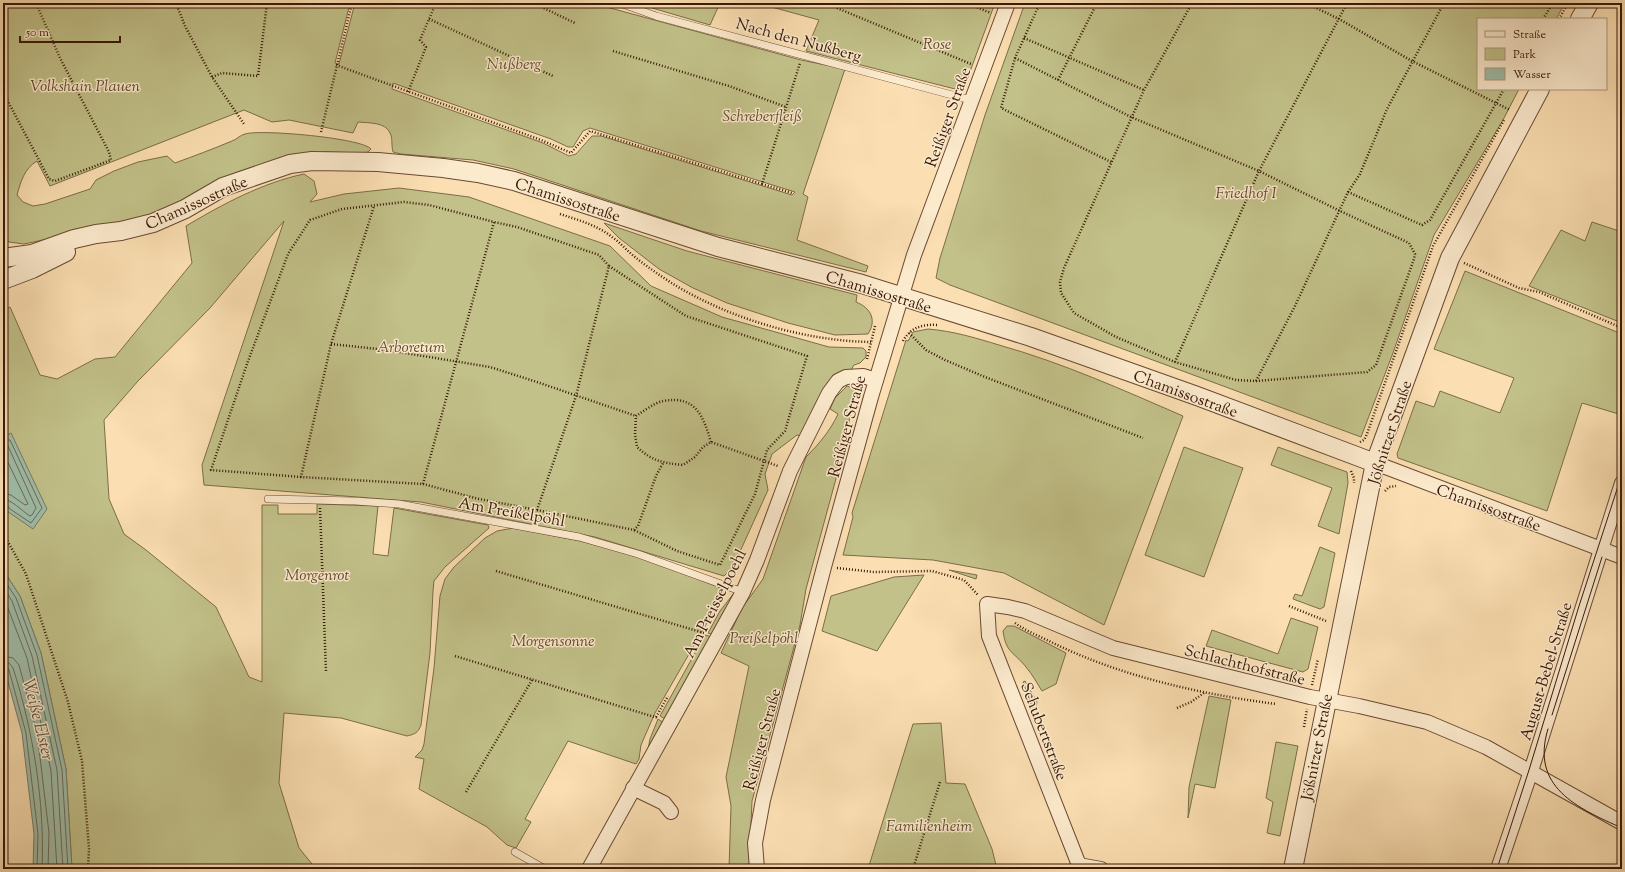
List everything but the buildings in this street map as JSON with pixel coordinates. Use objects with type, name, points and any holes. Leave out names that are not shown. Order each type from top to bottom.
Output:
[{"type":"street","name":"Reißiger Straße","points":[[757,869],[755,843],[763,800],[824,567],[876,380],[914,255],[1008,3]]},
{"type":"street","points":[[1581,18],[1589,3]]},
{"type":"street","name":"Jößnitzer Straße","points":[[1293,869],[1375,463],[1450,258],[1539,90]]},
{"type":"street","name":"Chamissostraße","points":[[3,280],[32,269],[88,242],[121,231],[153,223],[185,209],[223,187],[290,164],[312,161],[410,164],[478,173],[514,181],[718,247],[862,284],[1030,337],[1197,396],[1622,557]]},
{"type":"street","name":"Chamissostraße","points":[[3,258],[32,254],[74,239],[96,234],[121,231]]},
{"type":"street","name":"Am Preisselpoehl","points":[[589,869],[743,592],[757,560],[790,471],[829,393],[838,381],[846,377],[854,375],[876,380]]},
{"type":"street","name":"August-Bebel-Straße","points":[[1498,869],[1531,771],[1622,483]]},
{"type":"street","name":"Schlachthofstraße","points":[[987,604],[1008,606],[1025,611],[1113,648],[1303,696],[1359,706],[1427,722],[1486,747],[1622,823]]},
{"type":"street","name":"Schubertstraße","points":[[987,604],[990,636],[1080,867]]},
{"type":"street","points":[[633,788],[664,803],[671,812]]},
{"type":"street","points":[[1080,867],[1101,869]]},
{"type":"lane","name":"Nach den Nußberg","points":[[620,3],[656,16],[971,100]]},
{"type":"lane","name":"Am Preißelpöhl","points":[[268,499],[355,501],[399,504],[579,537],[638,554],[743,592]]},
{"type":"lane","points":[[515,852],[545,869]]},
{"type":"path","points":[[3,92],[49,179],[55,181],[111,160],[109,152],[60,58],[36,3]]},
{"type":"path","points":[[176,3],[185,26],[212,77],[244,124]]},
{"type":"path","points":[[212,77],[222,73],[258,76],[266,3]]},
{"type":"path","points":[[321,132],[352,3]]},
{"type":"path","points":[[408,92],[426,47],[420,40],[436,3]]},
{"type":"path","points":[[533,3],[575,23]]},
{"type":"path","points":[[966,3],[1002,19]]},
{"type":"path","points":[[1040,3],[1015,58],[1001,108],[1111,162]]},
{"type":"path","points":[[1058,80],[1097,3]]},
{"type":"path","points":[[1015,58],[1131,117],[1259,171],[1340,212],[1409,243],[1415,254],[1414,259],[1376,365],[1367,372],[1256,380],[1236,380],[1175,362],[1116,337],[1074,313],[1061,292],[1060,282],[1064,268],[1131,117],[1144,90],[1192,3]]},
{"type":"path","points":[[1306,3],[1339,19],[1412,61],[1510,110]]},
{"type":"path","points":[[1175,362],[1259,171],[1347,3]]},
{"type":"path","points":[[1256,380],[1340,212],[1348,192],[1360,174],[1387,109],[1444,3]]},
{"type":"path","points":[[1544,18],[1553,3]]},
{"type":"path","points":[[1560,18],[1568,3]]},
{"type":"path","points":[[837,8],[983,69]]},
{"type":"path","points":[[429,19],[553,76]]},
{"type":"path","points":[[1024,38],[1144,90]]},
{"type":"path","points":[[613,51],[729,86],[786,106]]},
{"type":"path","points":[[762,184],[802,55]]},
{"type":"path","points":[[336,65],[541,140],[571,153],[590,131],[792,193]]},
{"type":"path","points":[[1348,192],[1422,225],[1430,220],[1503,90]]},
{"type":"path","points":[[404,202],[429,205],[494,222],[517,227],[599,255],[609,266],[686,316],[807,356],[784,431],[767,450],[755,494],[720,565],[677,551],[634,530],[479,499],[423,484],[211,470],[247,364],[288,254],[310,220],[342,209],[404,202]]},
{"type":"path","points":[[301,477],[331,344],[374,206]]},
{"type":"path","points":[[555,212],[592,225],[612,237],[635,257],[670,282],[713,305],[763,323],[812,336],[854,342],[871,342]]},
{"type":"path","points":[[423,484],[494,222]]},
{"type":"path","points":[[1450,258],[1519,288],[1539,292],[1622,328]]},
{"type":"path","points":[[537,510],[576,396],[609,266]]},
{"type":"path","points":[[866,364],[875,326]]},
{"type":"path","points":[[902,342],[909,333],[922,326]]},
{"type":"path","points":[[909,333],[926,350],[945,360],[1143,438]]},
{"type":"path","points":[[331,344],[387,350],[490,367],[636,416],[662,401],[679,401],[691,404],[700,412],[710,442]]},
{"type":"path","points":[[636,416],[635,434],[637,447],[647,457],[663,463],[683,465],[695,457],[703,447],[710,442]]},
{"type":"path","points":[[710,442],[790,471]]},
{"type":"path","points":[[634,530],[638,526],[656,476],[663,463]]},
{"type":"path","points":[[1348,468],[1352,472],[1354,485]]},
{"type":"path","points":[[1384,494],[1390,487],[1394,486],[1401,488]]},
{"type":"path","points":[[320,500],[326,672]]},
{"type":"path","points":[[3,533],[26,574],[68,702],[82,761],[89,849],[88,869]]},
{"type":"path","points":[[839,561],[837,568],[874,572],[932,571],[964,580],[987,604]]},
{"type":"path","points":[[496,571],[704,633],[708,627]]},
{"type":"path","points":[[1289,606],[1326,620]]},
{"type":"path","points":[[455,656],[654,715],[669,723]]},
{"type":"path","points":[[466,792],[532,680]]},
{"type":"path","points":[[1177,708],[1191,702],[1205,692]]},
{"type":"path","points":[[913,869],[940,782]]},
{"type":"green space","points":[[3,3],[350,3],[335,63],[339,64],[355,3],[592,3],[801,60],[845,69],[803,194],[808,197],[797,240],[868,266],[866,272],[701,231],[514,169],[473,160],[393,152],[390,133],[388,129],[381,125],[358,122],[353,133],[289,120],[272,122],[244,110],[50,186],[37,161],[26,172],[17,195],[23,202],[33,206],[45,204],[90,189],[96,180],[138,162],[167,156],[175,163],[211,150],[243,135],[254,133],[289,134],[331,138],[350,141],[364,145],[371,149],[368,152],[360,153],[327,152],[295,154],[229,176],[197,194],[155,213],[117,224],[24,244],[9,242],[3,237]],"holes":[[[393,83],[551,139],[568,147],[573,147],[583,131],[590,128],[795,192],[792,195],[601,136],[592,136],[576,154],[569,156],[543,143],[392,89]]]},
{"type":"green space","points":[[635,3],[720,3],[710,25]]},
{"type":"green space","name":"Rose","points":[[757,3],[995,3],[963,91],[806,51],[819,20]]},
{"type":"green space","name":"Friedhof I","points":[[1025,3],[1565,3],[1557,18],[1477,18],[1477,90],[1518,90],[1503,120],[1434,235],[1393,353],[1361,437],[950,285],[936,278],[940,258],[985,115]]},
{"type":"green space","points":[[304,174],[314,181],[317,194],[310,202],[344,194],[399,188],[469,197],[610,246],[651,286],[722,317],[829,347],[863,348],[866,351],[866,357],[860,363],[854,365],[851,370],[832,379],[817,401],[801,436],[797,435],[772,454],[765,474],[768,490],[733,567],[724,576],[595,537],[421,502],[204,485],[202,465],[284,221],[210,308],[138,381],[104,420],[109,499],[124,534],[216,607],[249,677],[262,682],[262,505],[278,505],[278,514],[317,514],[317,504],[378,506],[373,554],[388,556],[394,508],[488,525],[489,528],[445,567],[434,581],[430,653],[421,725],[419,730],[414,734],[407,736],[341,718],[284,713],[279,783],[299,848],[312,864],[312,869],[72,869],[66,769],[41,653],[20,596],[3,570],[3,311],[10,307],[40,375],[57,379],[95,359],[115,357],[192,263],[186,226],[243,195],[273,183]]},
{"type":"green space","points":[[1592,222],[1622,232],[1622,323],[1529,286],[1561,230],[1585,241]]},
{"type":"green space","points":[[604,223],[687,251],[857,295],[856,302],[869,311],[871,315],[871,329],[868,334],[835,335],[788,323],[727,303],[693,288],[659,269],[619,238]]},
{"type":"green space","points":[[1465,271],[1622,334],[1622,415],[1582,403],[1547,511],[1398,458],[1397,454],[1416,401],[1434,407],[1440,391],[1500,413],[1514,378],[1434,349]]},
{"type":"green space","points":[[928,329],[973,337],[1023,352],[1138,396],[1183,416],[1104,625],[1004,573],[933,560],[843,555],[853,517],[852,513],[906,340],[908,341],[913,332]]},
{"type":"green space","name":"Preißelpöhl","points":[[847,386],[856,390],[837,475],[806,589],[800,625],[752,801],[749,869],[729,869],[731,806],[726,777],[749,666],[721,653],[742,608],[763,579],[806,457],[824,437],[835,420],[838,414],[830,409],[835,398]]},
{"type":"green space","points":[[1184,447],[1243,468],[1204,577],[1145,555]]},
{"type":"green space","points":[[1278,447],[1347,472],[1348,483],[1339,534],[1318,526],[1332,488],[1271,465]]},
{"type":"green space","name":"Morgensonne","points":[[513,528],[580,541],[639,556],[726,590],[655,713],[641,745],[639,759],[636,764],[568,741],[525,819],[531,822],[516,848],[507,845],[487,827],[419,789],[424,759],[415,757],[422,750],[424,744],[434,668],[440,596],[445,579],[454,567],[485,538],[497,531]]},
{"type":"green space","points":[[1320,547],[1335,553],[1324,607],[1320,609],[1293,599],[1295,594],[1302,596]]},
{"type":"green space","points":[[949,570],[977,575],[976,579]]},
{"type":"green space","points":[[924,575],[877,651],[822,631],[831,596],[894,577]]},
{"type":"green space","points":[[734,593],[736,595],[714,635],[708,633],[720,611]]},
{"type":"green space","points":[[1291,618],[1318,627],[1308,669],[1303,672],[1206,646],[1212,630],[1278,654]]},
{"type":"green space","points":[[1007,626],[1014,626],[1066,653],[1056,684],[1042,691],[1028,670],[1008,648],[1003,631]]},
{"type":"green space","points":[[705,635],[712,637],[665,719],[660,716]]},
{"type":"green space","points":[[1025,681],[1037,702],[1034,712],[1023,682]]},
{"type":"green space","points":[[1209,696],[1231,700],[1215,788],[1195,784],[1188,818],[1189,787]]},
{"type":"green space","points":[[658,719],[664,723],[648,749],[650,739]]},
{"type":"green space","name":"Familienheim","points":[[941,723],[946,783],[965,784],[992,849],[997,869],[868,869],[913,724]]},
{"type":"green space","points":[[1276,742],[1298,746],[1280,836],[1267,833],[1273,802],[1266,798]]},
{"type":"water","points":[[11,433],[47,509],[33,529],[7,511],[3,505],[3,437]]},
{"type":"water","name":"Weiße Elster","points":[[3,570],[20,596],[41,653],[66,769],[72,869],[33,869],[34,834],[22,733],[3,664]]},
{"type":"tram line","points":[[1497,869],[1622,474]]},
{"type":"tram line","points":[[1552,715],[1602,557]]},
{"type":"tram line","points":[[1548,729],[1544,749],[1546,766],[1552,781],[1561,793],[1574,803],[1622,828]]},
{"type":"park label","name":"Nußberg","points":[[514,63]]},
{"type":"park label","name":"Volkshain Plauen","points":[[85,85]]},
{"type":"park label","name":"Schreberfleiß","points":[[762,115]]},
{"type":"park label","name":"Arboretum","points":[[411,346]]},
{"type":"park label","name":"Morgenrot","points":[[317,574]]}]
